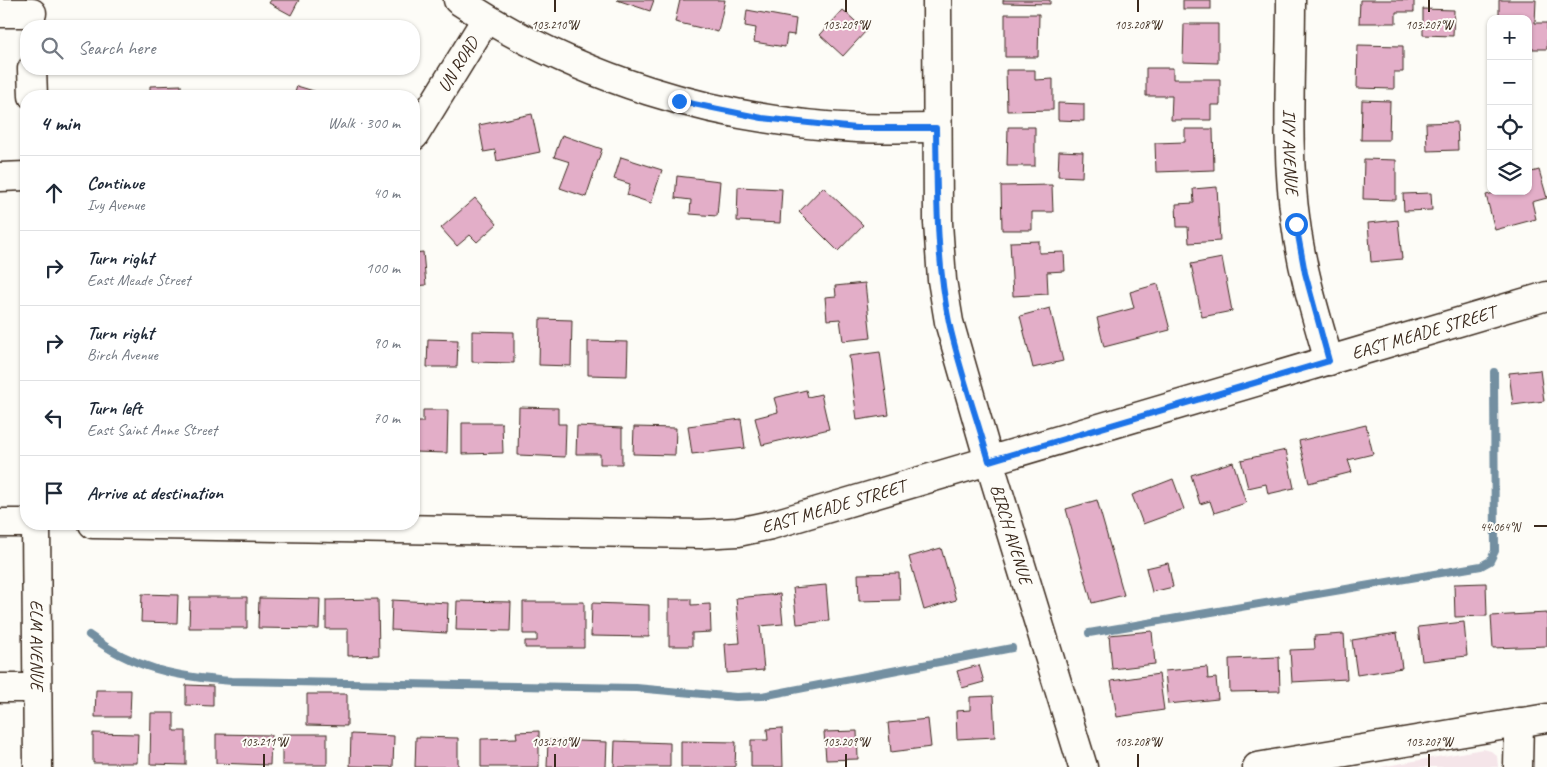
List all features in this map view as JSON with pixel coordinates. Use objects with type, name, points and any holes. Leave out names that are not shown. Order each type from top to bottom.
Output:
[{"type":"street","points":[[458,0],[486,19],[592,71],[679,101],[762,118],[837,126],[936,128]]},
{"type":"street","name":"BIRCH AVENUE","points":[[937,0],[936,128],[938,223],[942,280],[950,322],[989,461],[1083,767]]},
{"type":"street","name":"IVY AVENUE","points":[[1291,0],[1291,164],[1296,224],[1305,273],[1329,361]]},
{"type":"street","points":[[0,14],[32,13]]},
{"type":"street","name":"UN ROAD","points":[[420,126],[486,19]]},
{"type":"street","points":[[32,75],[32,90]]},
{"type":"street","points":[[0,176],[20,176]]},
{"type":"street","name":"EAST MEADE STREET","points":[[420,529],[701,534],[738,532],[771,525],[1547,296]]},
{"type":"street","points":[[0,523],[20,523]]},
{"type":"street","name":"ELM AVENUE","points":[[36,530],[38,767]]},
{"type":"street","points":[[0,688],[37,688]]},
{"type":"street","points":[[1257,767],[1547,718]]},
{"type":"street","points":[[1518,767],[1519,722]]},
{"type":"shaded area","points":[[1483,749],[1491,751],[1497,756],[1498,767],[1380,767]]},
{"type":"building","points":[[271,0],[299,0],[291,15],[269,3]]},
{"type":"building","points":[[617,0],[654,0],[650,11]]},
{"type":"building","points":[[680,0],[725,0],[718,32],[675,22]]},
{"type":"building","points":[[1003,0],[1050,0],[1050,4],[1003,3]]},
{"type":"building","points":[[1183,0],[1211,0],[1211,9],[1183,9]]},
{"type":"building","points":[[1360,0],[1414,0],[1414,12],[1396,12],[1396,23],[1359,23]]},
{"type":"building","points":[[1499,0],[1536,0],[1535,23],[1547,23],[1547,49],[1532,49],[1532,15],[1499,15]]},
{"type":"building","points":[[1423,9],[1454,10],[1453,36],[1423,35]]},
{"type":"building","points":[[747,10],[796,19],[794,35],[787,34],[785,47],[754,42],[756,28],[745,26]]},
{"type":"building","points":[[843,10],[866,31],[843,56],[820,35]]},
{"type":"building","points":[[1005,14],[1039,14],[1038,57],[1005,57]]},
{"type":"building","points":[[1184,24],[1218,24],[1218,63],[1183,62]]},
{"type":"building","points":[[1358,45],[1403,46],[1403,72],[1394,72],[1394,89],[1357,88]]},
{"type":"building","points":[[1146,68],[1173,68],[1173,79],[1220,79],[1220,105],[1211,105],[1211,120],[1171,120],[1172,96],[1146,96]]},
{"type":"building","points":[[1006,70],[1035,70],[1035,80],[1053,79],[1053,110],[1007,111]]},
{"type":"building","points":[[181,85],[181,90],[150,90],[150,86]]},
{"type":"building","points":[[297,86],[310,90],[296,90]]},
{"type":"building","points":[[1362,100],[1390,101],[1389,140],[1361,140]]},
{"type":"building","points":[[1058,103],[1084,104],[1084,121],[1058,120]]},
{"type":"building","points":[[532,114],[540,152],[497,161],[495,150],[484,152],[479,125]]},
{"type":"building","points":[[1457,122],[1458,150],[1427,151],[1426,123]]},
{"type":"building","points":[[1008,127],[1035,127],[1035,166],[1007,166]]},
{"type":"building","points":[[1185,129],[1213,129],[1214,170],[1156,172],[1155,143],[1185,142]]},
{"type":"building","points":[[562,135],[602,149],[586,197],[560,188],[570,162],[554,157]]},
{"type":"building","points":[[1059,151],[1083,152],[1082,177],[1058,176]]},
{"type":"building","points":[[621,157],[662,170],[651,203],[627,195],[630,184],[614,179]]},
{"type":"building","points":[[1364,159],[1396,160],[1396,200],[1363,199]]},
{"type":"building","points":[[1539,170],[1547,198],[1532,202],[1536,219],[1495,230],[1486,195],[1532,195],[1532,172]]},
{"type":"building","points":[[677,176],[720,181],[717,216],[690,214],[691,200],[675,198]]},
{"type":"building","points":[[1052,185],[1053,212],[1032,212],[1032,230],[1002,230],[1001,186]]},
{"type":"building","points":[[738,187],[782,189],[780,223],[737,221]]},
{"type":"building","points":[[823,187],[863,225],[838,251],[799,212]]},
{"type":"building","points":[[1217,187],[1220,241],[1189,243],[1188,227],[1177,227],[1176,204],[1194,203],[1193,189]]},
{"type":"building","points":[[1431,193],[1432,210],[1404,211],[1403,194]]},
{"type":"building","points":[[475,198],[497,224],[477,242],[470,235],[457,246],[441,228]]},
{"type":"building","points":[[1398,220],[1402,259],[1371,262],[1368,223]]},
{"type":"building","points":[[1039,241],[1039,253],[1064,252],[1065,271],[1047,272],[1048,294],[1013,296],[1010,242]]},
{"type":"building","points":[[420,252],[423,252],[426,285],[420,286]]},
{"type":"building","points":[[1222,258],[1232,311],[1202,317],[1191,264]]},
{"type":"building","points":[[865,283],[871,338],[843,341],[840,319],[827,320],[825,297],[836,296],[835,286]]},
{"type":"building","points":[[1158,284],[1170,330],[1104,347],[1097,318],[1134,308],[1130,292]]},
{"type":"building","points":[[1050,308],[1063,361],[1033,368],[1020,316]]},
{"type":"building","points":[[540,319],[572,320],[571,366],[539,365]]},
{"type":"building","points":[[472,331],[514,332],[514,363],[472,362]]},
{"type":"building","points":[[428,339],[458,340],[457,367],[427,367]]},
{"type":"building","points":[[588,341],[628,342],[627,376],[588,375]]},
{"type":"building","points":[[880,352],[889,415],[857,420],[849,356]]},
{"type":"building","points":[[1540,370],[1544,401],[1513,405],[1509,373]]},
{"type":"building","points":[[806,390],[808,397],[821,394],[829,429],[762,445],[755,418],[778,412],[774,398]]},
{"type":"building","points":[[519,407],[558,408],[558,424],[566,424],[565,457],[518,455]]},
{"type":"building","points":[[423,410],[448,410],[447,453],[420,452],[420,422],[423,422]]},
{"type":"building","points":[[741,419],[745,448],[692,454],[688,426]]},
{"type":"building","points":[[462,423],[502,423],[503,453],[462,454]]},
{"type":"building","points":[[1366,425],[1373,454],[1348,460],[1352,472],[1309,483],[1299,441]]},
{"type":"building","points":[[577,426],[622,428],[622,464],[600,464],[600,454],[576,454]]},
{"type":"building","points":[[634,427],[676,428],[675,455],[633,454]]},
{"type":"building","points":[[1286,450],[1294,488],[1268,494],[1266,484],[1248,488],[1241,460]]},
{"type":"building","points":[[1233,462],[1246,503],[1214,513],[1210,501],[1200,504],[1191,475]]},
{"type":"building","points":[[1173,479],[1184,509],[1143,524],[1132,495]]},
{"type":"building","points":[[1097,500],[1124,595],[1092,603],[1066,509]]},
{"type":"building","points":[[941,548],[956,600],[924,610],[909,557]]},
{"type":"building","points":[[1168,563],[1173,587],[1152,592],[1146,568]]},
{"type":"building","points":[[899,573],[900,600],[859,601],[858,574]]},
{"type":"building","points":[[1486,583],[1487,616],[1455,617],[1454,584]]},
{"type":"building","points":[[826,585],[829,621],[797,624],[793,588]]},
{"type":"building","points":[[142,594],[178,595],[177,623],[141,622]]},
{"type":"building","points":[[780,594],[783,624],[760,626],[764,670],[727,673],[725,644],[740,643],[736,598]]},
{"type":"building","points":[[190,597],[247,597],[247,628],[189,628]]},
{"type":"building","points":[[259,598],[320,599],[319,629],[258,628]]},
{"type":"building","points":[[378,599],[379,655],[348,656],[348,629],[326,629],[326,600]]},
{"type":"building","points":[[669,599],[691,599],[691,605],[710,604],[711,632],[692,633],[692,646],[669,646]]},
{"type":"building","points":[[392,600],[448,603],[447,633],[391,630]]},
{"type":"building","points":[[457,601],[511,602],[510,631],[456,630]]},
{"type":"building","points":[[523,602],[584,602],[584,648],[525,648],[525,641],[537,641],[537,634],[523,634]]},
{"type":"building","points":[[592,603],[649,605],[649,637],[591,636]]},
{"type":"building","points":[[1547,613],[1547,646],[1493,648],[1491,616]]},
{"type":"building","points":[[1464,622],[1467,656],[1422,661],[1418,627]]},
{"type":"building","points":[[1152,631],[1155,664],[1112,669],[1109,635]]},
{"type":"building","points":[[1397,633],[1402,668],[1357,675],[1352,640]]},
{"type":"building","points":[[1344,634],[1347,679],[1292,682],[1290,650],[1315,649],[1314,636]]},
{"type":"building","points":[[1279,657],[1280,691],[1230,692],[1229,659]]},
{"type":"building","points":[[979,665],[984,682],[962,688],[957,671]]},
{"type":"building","points":[[1207,667],[1208,679],[1216,678],[1218,699],[1168,704],[1165,671]]},
{"type":"building","points":[[1159,674],[1164,710],[1117,717],[1111,681]]},
{"type":"building","points":[[186,685],[213,686],[213,706],[186,705]]},
{"type":"building","points":[[96,690],[131,690],[130,717],[95,717]]},
{"type":"building","points":[[307,694],[347,694],[347,726],[307,725]]},
{"type":"building","points":[[993,696],[995,737],[957,739],[956,711],[970,710],[970,697]]},
{"type":"building","points":[[151,713],[174,713],[174,731],[186,731],[186,765],[150,764]]},
{"type":"building","points":[[928,719],[931,747],[891,752],[888,723]]},
{"type":"building","points":[[782,728],[783,767],[751,767],[751,740],[768,740],[767,729]]},
{"type":"building","points":[[539,731],[539,767],[481,767],[481,739],[517,738],[516,732]]},
{"type":"building","points":[[857,731],[858,759],[826,760],[824,732]]},
{"type":"building","points":[[93,733],[138,734],[137,763],[93,763]]},
{"type":"building","points":[[216,734],[271,735],[270,765],[216,763]]},
{"type":"building","points":[[282,734],[327,734],[327,765],[282,765]]},
{"type":"building","points":[[351,734],[394,736],[393,767],[350,766]]},
{"type":"building","points":[[416,737],[458,738],[458,767],[415,767]]},
{"type":"building","points":[[548,740],[607,742],[606,767],[547,767]]},
{"type":"building","points":[[615,741],[670,743],[670,767],[614,767]]},
{"type":"building","points":[[681,741],[736,742],[735,767],[681,767]]},
{"type":"waterway","points":[[1089,633],[1481,566],[1490,561],[1495,551],[1494,372]]},
{"type":"waterway","points":[[89,635],[123,656],[157,669],[174,674],[232,681],[636,688],[736,697],[762,696],[1012,648]]},
{"type":"route","points":[[679,101],[762,118],[856,128],[936,128],[938,223],[942,280],[950,322],[989,461],[1329,361],[1305,273],[1296,224]]}]
